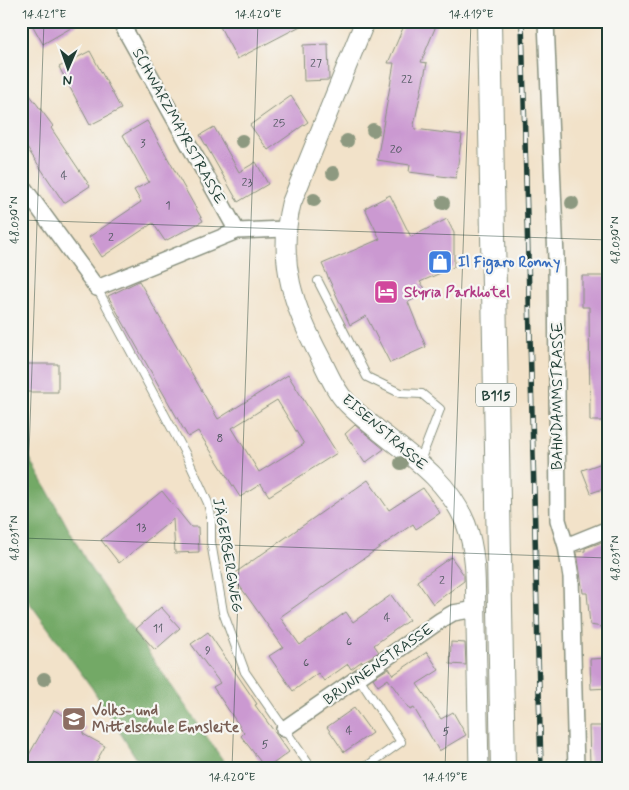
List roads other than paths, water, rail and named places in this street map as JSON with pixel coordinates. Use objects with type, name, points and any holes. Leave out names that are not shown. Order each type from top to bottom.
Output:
[{"type":"main road","name":"B115","points":[[488,21],[503,769]]},
{"type":"street","name":"SCHWARZMAYRSTRASSE","points":[[120,21],[237,231]]},
{"type":"street","name":"EISENSTRASSE","points":[[365,21],[291,204],[285,229],[288,278],[307,333],[336,388],[348,404],[420,461],[445,488],[466,525],[474,565],[479,769]]},
{"type":"street","name":"BAHNDAMMSTRASSE","points":[[546,21],[556,258],[558,520],[566,546],[571,577],[576,769]]},
{"type":"street","points":[[21,184],[97,288],[237,231],[285,229]]},
{"type":"street","points":[[566,546],[608,529]]},
{"type":"street","name":"BRUNNENSTRASSE","points":[[284,729],[441,620],[459,612],[476,609]]},
{"type":"lane","points":[[318,280],[367,377],[400,393],[422,394],[440,410],[420,461]]},
{"type":"lane","name":"JÄGERBERGWEG","points":[[97,288],[200,482],[211,516],[211,542],[218,588],[229,630],[245,672],[312,769]]},
{"type":"lane","points":[[359,678],[401,742],[363,769]]},
{"type":"railway","points":[[522,21],[541,769]]},
{"type":"place","name":"Il Figaro Ronny","points":[[440,262]]},
{"type":"place","name":"Styria Parkhotel","points":[[386,292]]},
{"type":"place","name":"Volks- und Mittelschule Ennsleite","points":[[74,719]]}]
